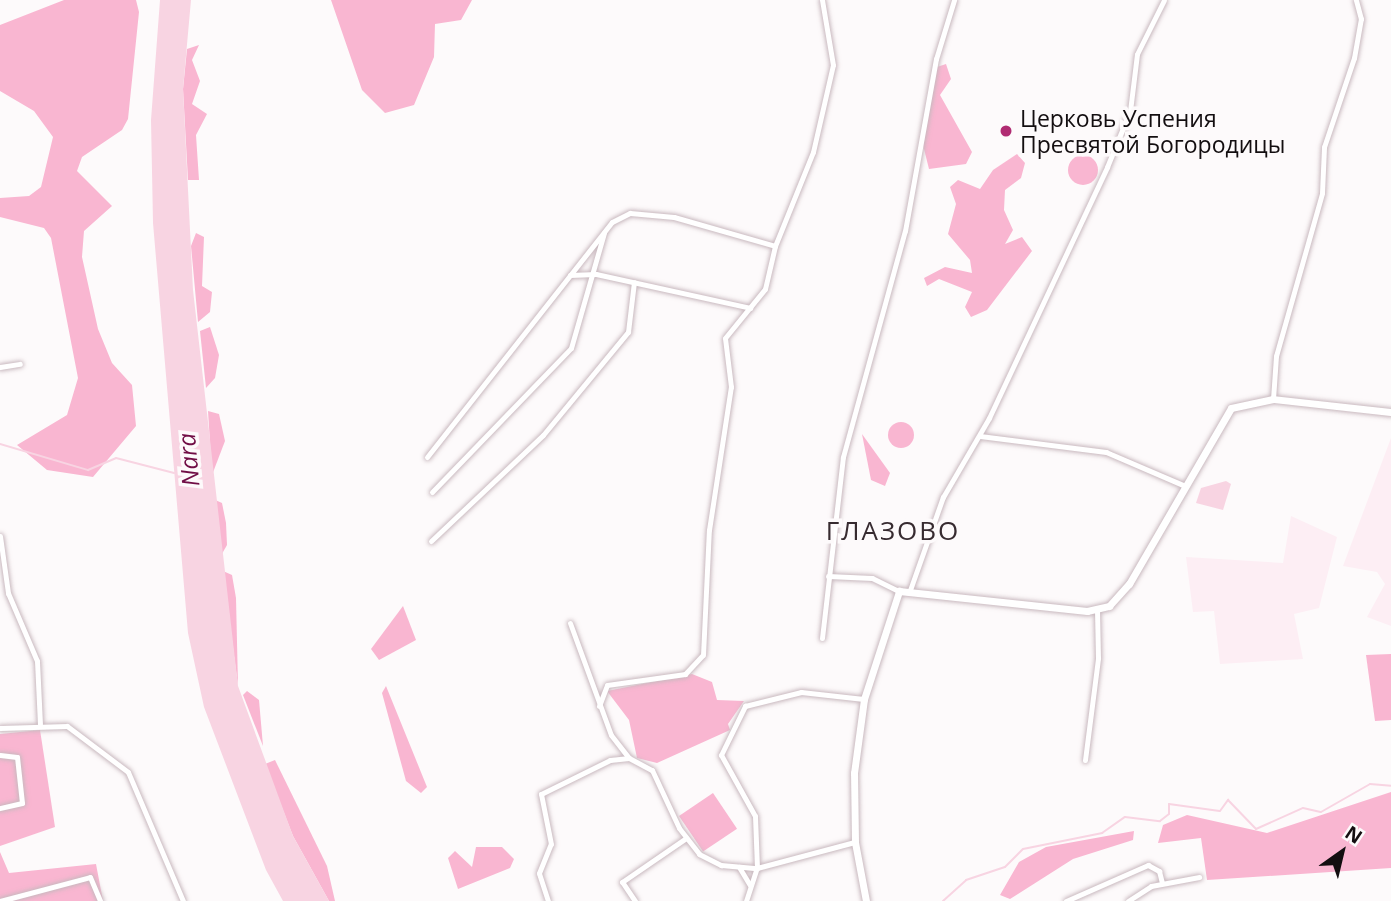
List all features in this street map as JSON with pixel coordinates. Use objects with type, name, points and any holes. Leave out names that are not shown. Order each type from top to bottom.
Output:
[{"type":"street","points":[[599,706],[607,685],[685,674],[703,655],[709,530],[732,387],[725,338],[765,289],[775,246],[811,159],[832,79],[822,0]]},
{"type":"street","points":[[822,638],[843,457],[905,231],[936,59],[954,0]]},
{"type":"street","points":[[910,590],[943,497],[980,436],[1107,167],[1130,111],[1138,54],[1164,0]]},
{"type":"street","points":[[1273,399],[1276,356],[1322,192],[1324,147],[1354,58],[1361,19],[1356,0]]},
{"type":"street","points":[[427,457],[605,230],[630,213],[674,217],[775,246]]},
{"type":"street","points":[[432,492],[571,348],[596,274],[605,230]]},
{"type":"street","points":[[570,275],[596,274],[750,308]]},
{"type":"street","points":[[430,541],[530,449],[628,332],[634,282]]},
{"type":"street","points":[[0,367],[20,364]]},
{"type":"street","points":[[828,576],[872,578],[899,591],[1097,610],[1114,603],[1129,584],[1231,408],[1273,399],[1391,412]]},
{"type":"street","points":[[980,436],[1106,452],[1184,485]]},
{"type":"street","points":[[0,536],[8,593],[37,661],[40,724]]},
{"type":"street","points":[[866,901],[855,842],[854,773],[863,699],[899,591]]},
{"type":"street","points":[[1085,760],[1098,658],[1097,610]]},
{"type":"street","points":[[570,623],[599,706],[629,758],[652,770],[686,838],[709,860],[757,868],[855,842]]},
{"type":"street","points":[[746,901],[757,868],[753,807],[721,755],[745,706],[801,692],[863,699]]},
{"type":"street","points":[[0,728],[40,724],[75,729],[128,772],[183,901]]},
{"type":"street","points":[[0,755],[17,757],[22,803],[0,808]]},
{"type":"street","points":[[548,901],[539,873],[551,838],[537,799],[552,785],[571,784],[610,760],[629,758]]},
{"type":"street","points":[[635,901],[622,882],[686,838]]},
{"type":"street","points":[[1066,901],[1148,865],[1159,871],[1162,883]]},
{"type":"street","points":[[739,867],[750,885]]},
{"type":"street","points":[[0,901],[90,877],[100,901]]},
{"type":"street","points":[[1128,901],[1162,883],[1199,877]]},
{"type":"shaded area","points":[[64,0],[136,0],[139,12],[128,119],[122,130],[82,157],[77,171],[112,206],[84,231],[82,257],[98,329],[112,363],[132,385],[136,426],[93,477],[47,470],[17,445],[67,415],[78,378],[51,238],[44,228],[0,217],[0,198],[29,196],[41,187],[53,137],[34,111],[0,91],[0,25]]},
{"type":"shaded area","points":[[331,0],[472,0],[461,20],[435,24],[434,57],[414,105],[385,113],[362,90]]},
{"type":"shaded area","points":[[199,45],[192,60],[200,81],[192,104],[207,114],[196,135],[199,180],[188,180],[183,89],[187,49]]},
{"type":"shaded area","points":[[946,64],[951,79],[940,95],[972,152],[966,164],[929,169],[922,141],[937,67]]},
{"type":"shaded area","points":[[1017,154],[1025,163],[1021,178],[1005,190],[1004,210],[1013,230],[1005,244],[1022,237],[1032,251],[987,310],[971,317],[965,307],[972,292],[939,279],[927,286],[924,278],[945,267],[972,273],[970,260],[948,234],[956,204],[950,187],[958,180],[980,189],[993,170]]},
{"type":"shaded area","points":[[1083,155],[1094,159],[1098,170],[1094,181],[1083,185],[1072,181],[1068,170],[1072,159]]},
{"type":"shaded area","points":[[196,233],[204,237],[202,286],[212,292],[210,312],[198,322],[191,246]]},
{"type":"shaded area","points":[[210,327],[219,355],[215,378],[206,388],[200,331]]},
{"type":"shaded area","points":[[208,411],[219,414],[225,441],[212,475]]},
{"type":"shaded area","points":[[901,422],[910,426],[914,435],[910,444],[901,448],[892,444],[888,435],[892,426]]},
{"type":"shaded area","points":[[862,434],[890,473],[885,486],[871,480]]},
{"type":"shaded area","points":[[1391,438],[1391,626],[1367,617],[1385,584],[1377,572],[1343,566]]},
{"type":"shaded area","points":[[213,499],[222,503],[226,523],[227,545],[219,559]]},
{"type":"shaded area","points":[[1291,516],[1337,537],[1319,608],[1294,614],[1303,659],[1220,664],[1214,611],[1193,612],[1186,557],[1283,563]]},
{"type":"shaded area","points":[[223,571],[232,575],[236,598],[238,686]]},
{"type":"shaded area","points":[[403,606],[416,640],[379,660],[371,649]]},
{"type":"shaded area","points":[[1391,654],[1391,720],[1375,721],[1366,655]]},
{"type":"shaded area","points":[[692,674],[712,682],[717,700],[744,701],[728,724],[730,730],[657,763],[637,758],[629,720],[607,691]]},
{"type":"shaded area","points":[[386,686],[427,787],[421,793],[406,781],[382,693]]},
{"type":"shaded area","points":[[247,691],[259,700],[263,746],[243,695]]},
{"type":"shaded area","points":[[40,730],[55,827],[0,846],[0,734]]},
{"type":"shaded area","points":[[275,760],[327,866],[335,901],[329,901],[293,836],[265,764]]},
{"type":"shaded area","points":[[1391,792],[1391,868],[1207,880],[1201,838],[1158,843],[1163,825],[1187,815],[1267,833]]},
{"type":"shaded area","points":[[713,793],[737,829],[703,852],[679,816]]},
{"type":"shaded area","points":[[1134,831],[1133,840],[1073,859],[1010,899],[1000,895],[1019,862],[1046,847]]},
{"type":"shaded area","points":[[476,847],[502,847],[514,859],[510,868],[458,889],[448,858],[455,851],[472,867]]},
{"type":"shaded area","points":[[0,852],[9,873],[96,864],[103,901],[0,901]]},
{"type":"water","name":"Nara","points":[[160,0],[191,0],[183,89],[193,290],[238,686],[293,836],[329,901],[283,901],[266,870],[204,707],[188,633],[153,223],[151,120]]},
{"type":"water","points":[[1226,481],[1231,484],[1223,510],[1196,503],[1201,488]]},
{"type":"waterway","name":"Nara","points":[[0,444],[88,470],[116,458],[174,473]]},
{"type":"waterway","points":[[943,901],[966,880],[1005,867],[1023,849],[1102,833],[1125,817],[1160,821],[1169,814],[1169,804],[1220,811],[1228,800],[1256,829],[1303,808],[1321,812],[1370,784],[1391,786]]},
{"type":"place","name":"Церковь Успения Пресвятой Богородицы","points":[[1006,131]]},
{"type":"district","name":"ГЛАЗОВО","points":[[893,531]]}]
